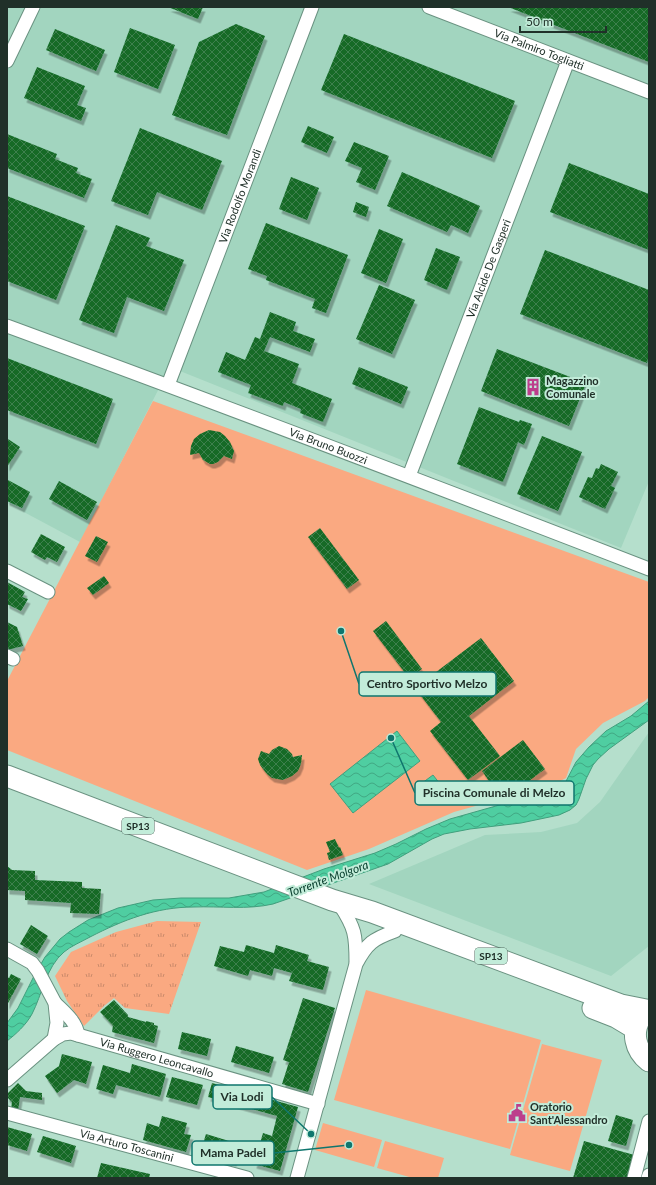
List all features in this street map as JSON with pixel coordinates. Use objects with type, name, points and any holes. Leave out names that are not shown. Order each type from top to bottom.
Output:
[{"type":"main road","name":"SP13","points":[[7,776],[336,902],[372,912],[621,1005],[648,1009]]},
{"type":"main road","name":"SP13","points":[[336,902],[368,921],[395,930],[616,1017],[636,1029],[640,1019],[648,1009]]},
{"type":"main road","points":[[636,1029],[637,1045],[649,1061]]},
{"type":"street","points":[[7,61],[33,7]]},
{"type":"street","name":"Via Rodolfo Morandi","points":[[168,385],[312,7]]},
{"type":"street","name":"Via Palmiro Togliatti","points":[[429,7],[649,92]]},
{"type":"street","name":"Via Alcide De Gasperi","points":[[409,476],[568,61]]},
{"type":"street","name":"Via Bruno Buozzi","points":[[7,326],[409,476],[649,569]]},
{"type":"street","points":[[7,571],[48,592]]},
{"type":"street","points":[[336,902],[348,918],[354,932],[356,943],[356,964]]},
{"type":"street","points":[[296,1178],[318,1104],[356,964],[363,950],[369,944],[380,936],[395,930]]},
{"type":"street","points":[[7,949],[29,961],[36,968],[53,1000],[77,1028],[7,1080]]},
{"type":"street","points":[[53,1000],[57,1023],[66,1036]]},
{"type":"street","name":"Via Ruggero Leoncavallo","points":[[66,1036],[318,1104]]},
{"type":"street","name":"Via Arturo Toscanini","points":[[7,1113],[247,1178]]},
{"type":"street","points":[[634,1178],[649,1120]]},
{"type":"shaded area","points":[[7,7],[649,7],[649,481],[621,548],[170,367],[80,542],[7,503]]},
{"type":"shaded area","points":[[649,732],[649,946],[611,976],[369,884],[485,835],[541,832],[577,823],[600,802]]},
{"type":"green space","points":[[153,401],[649,582],[649,697],[645,701],[603,723],[576,749],[566,778],[534,795],[497,800],[454,812],[369,849],[307,870],[7,750],[7,681]]},
{"type":"green space","points":[[157,921],[201,922],[169,1014],[125,1008],[114,998],[84,1026],[67,1001],[55,976],[71,952],[116,932]]},
{"type":"green space","points":[[366,990],[541,1040],[510,1149],[334,1100]]},
{"type":"green space","points":[[542,1044],[602,1060],[570,1171],[510,1155]]},
{"type":"green space","points":[[323,1123],[382,1140],[374,1167],[315,1150]]},
{"type":"green space","points":[[385,1141],[444,1158],[438,1178],[413,1178],[377,1168]]},
{"type":"water","name":"Torrente Molgora","points":[[649,701],[649,720],[609,749],[598,759],[593,765],[586,779],[576,805],[570,810],[559,815],[521,823],[470,829],[444,834],[432,839],[388,864],[273,904],[253,907],[194,907],[166,909],[127,920],[73,946],[58,958],[49,973],[30,1018],[21,1029],[7,1041],[7,1023],[18,1008],[45,957],[60,939],[88,920],[118,908],[153,900],[181,898],[229,898],[264,892],[324,869],[375,853],[450,819],[503,804],[529,803],[548,799],[556,795],[563,787],[576,762],[589,747],[606,731],[631,716]]},
{"type":"water","points":[[397,731],[420,761],[353,813],[330,784]]},
{"type":"water","points":[[433,775],[444,789],[429,800],[418,786]]},
{"type":"building","points":[[168,7],[203,7],[198,19]]},
{"type":"building","points":[[508,7],[649,7],[649,62]]},
{"type":"building","points":[[236,24],[265,36],[227,135],[172,115],[199,42]]},
{"type":"building","points":[[130,28],[175,45],[158,89],[114,72]]},
{"type":"building","points":[[55,29],[105,50],[96,71],[46,50]]},
{"type":"building","points":[[344,34],[515,101],[492,158],[321,90]]},
{"type":"building","points":[[37,67],[85,86],[77,105],[86,108],[81,121],[24,98]]},
{"type":"building","points":[[308,126],[334,137],[327,153],[301,142]]},
{"type":"building","points":[[140,128],[222,161],[202,210],[157,192],[148,215],[111,201]]},
{"type":"building","points":[[7,134],[57,154],[55,159],[78,168],[76,173],[92,179],[84,198],[7,168]]},
{"type":"building","points":[[354,142],[389,156],[375,190],[356,182],[362,168],[345,161]]},
{"type":"building","points":[[569,163],[649,194],[649,250],[550,212]]},
{"type":"building","points":[[402,172],[480,206],[468,233],[451,225],[447,232],[387,206]]},
{"type":"building","points":[[291,177],[319,188],[307,220],[279,209]]},
{"type":"building","points":[[7,196],[85,226],[56,300],[7,281]]},
{"type":"building","points":[[356,202],[369,207],[366,217],[353,212]]},
{"type":"building","points":[[266,223],[348,255],[326,313],[312,308],[315,299],[266,280],[267,276],[248,269]]},
{"type":"building","points":[[116,225],[150,238],[146,246],[184,260],[164,311],[127,297],[114,333],[79,320]]},
{"type":"building","points":[[379,229],[403,239],[386,283],[361,273]]},
{"type":"building","points":[[436,248],[460,257],[447,290],[424,280]]},
{"type":"building","points":[[545,250],[649,290],[649,357],[647,363],[520,314]]},
{"type":"building","points":[[379,285],[415,300],[392,354],[356,339]]},
{"type":"building","points":[[270,312],[296,322],[293,331],[315,339],[310,352],[270,337],[264,351],[299,364],[292,383],[332,399],[323,422],[300,413],[301,409],[284,402],[283,406],[248,393],[251,385],[218,372],[226,352],[245,360],[255,337],[260,339]]},
{"type":"building","name":"Magazzino Comunale","points":[[497,349],[586,383],[569,426],[481,391]]},
{"type":"building","points":[[7,358],[113,399],[96,444],[7,410]]},
{"type":"building","points":[[359,367],[408,387],[401,404],[352,384]]},
{"type":"building","points":[[479,407],[519,422],[520,420],[532,424],[524,445],[518,442],[503,482],[457,464]]},
{"type":"building","points":[[209,430],[220,432],[230,442],[234,451],[232,459],[224,456],[218,462],[210,464],[203,460],[199,453],[190,455],[191,446],[194,439],[200,434]]},
{"type":"building","points":[[542,436],[582,452],[558,511],[517,494]]},
{"type":"building","points":[[8,439],[20,447],[7,467],[7,440]]},
{"type":"building","points":[[601,464],[618,472],[611,486],[615,488],[605,509],[579,497],[588,477],[592,478],[596,468],[599,469]]},
{"type":"building","points":[[8,480],[30,492],[22,508],[7,501]]},
{"type":"building","points":[[59,481],[97,502],[87,520],[49,499]]},
{"type":"building","points":[[320,528],[359,580],[347,589],[308,537]]},
{"type":"building","points":[[41,534],[65,547],[57,562],[47,557],[45,560],[31,552]]},
{"type":"building","points":[[96,536],[108,542],[97,562],[85,556]]},
{"type":"building","points":[[104,576],[109,583],[93,595],[87,588]]},
{"type":"building","points":[[7,582],[25,592],[22,597],[28,599],[21,611],[7,604]]},
{"type":"building","points":[[386,621],[422,669],[409,678],[373,631]]},
{"type":"building","points":[[7,622],[17,627],[23,646],[7,650]]},
{"type":"building","points":[[481,638],[514,681],[469,716],[500,756],[468,780],[430,731],[441,722],[415,688]]},
{"type":"building","points":[[523,740],[545,769],[521,787],[517,782],[512,786],[508,782],[496,791],[482,771]]},
{"type":"building","points":[[279,746],[287,749],[293,757],[302,755],[301,764],[298,771],[292,776],[283,780],[272,778],[267,774],[260,765],[258,759],[261,751],[269,754],[272,750]]},
{"type":"building","points":[[335,839],[343,855],[329,860],[327,853],[330,852],[326,842]]},
{"type":"building","points":[[7,866],[12,870],[35,871],[35,880],[82,882],[82,888],[101,889],[99,914],[70,913],[71,903],[25,900],[25,891],[7,890]]},
{"type":"building","points":[[31,925],[48,936],[37,954],[20,944]]},
{"type":"building","points":[[246,945],[274,953],[276,945],[309,955],[307,961],[329,967],[323,990],[289,981],[292,973],[274,968],[272,976],[250,970],[248,976],[214,966],[220,946],[244,952]]},
{"type":"building","points":[[11,974],[21,979],[7,1005],[7,977],[9,978]]},
{"type":"building","points":[[303,998],[335,1008],[308,1092],[282,1084],[289,1062],[283,1060]]},
{"type":"building","points":[[114,1000],[128,1015],[128,1017],[154,1023],[154,1025],[158,1026],[154,1043],[112,1032],[113,1026],[100,1012]]},
{"type":"building","points":[[182,1032],[211,1039],[207,1056],[178,1049]]},
{"type":"building","points":[[236,1046],[274,1057],[269,1073],[231,1062]]},
{"type":"building","points":[[62,1054],[92,1062],[86,1084],[74,1080],[57,1093],[45,1076],[59,1066]]},
{"type":"building","points":[[132,1064],[166,1074],[160,1097],[116,1085],[113,1094],[96,1089],[103,1065],[130,1073]]},
{"type":"building","points":[[172,1077],[203,1085],[197,1105],[166,1097]]},
{"type":"building","points":[[18,1083],[26,1091],[42,1093],[42,1100],[20,1097],[18,1111],[11,1110],[12,1102],[7,1097],[7,1094]]},
{"type":"building","points":[[212,1083],[298,1107],[280,1171],[254,1164],[263,1133],[272,1136],[277,1116],[208,1097]]},
{"type":"building","points":[[616,1115],[633,1120],[626,1146],[608,1141]]},
{"type":"building","points":[[162,1116],[187,1123],[184,1134],[191,1135],[186,1152],[143,1140],[147,1123],[159,1127]]},
{"type":"building","points":[[7,1127],[32,1134],[27,1151],[7,1145]]},
{"type":"building","points":[[206,1134],[239,1144],[234,1162],[200,1153]]},
{"type":"building","points":[[43,1136],[76,1146],[71,1163],[37,1152]]},
{"type":"building","points":[[584,1141],[638,1156],[632,1178],[573,1178]]},
{"type":"building","points":[[101,1163],[150,1174],[149,1178],[97,1178]]},
{"type":"place","name":"Magazzino Comunale","points":[[533,387]]},
{"type":"place","name":"Centro Sportivo Melzo","points":[[341,631]]},
{"type":"place","name":"Piscina Comunale di Melzo","points":[[391,738]]},
{"type":"place","name":"Oratorio Sant'Alessandro","points":[[517,1113]]},
{"type":"place","name":"Via Lodi","points":[[311,1134]]},
{"type":"place","name":"Mama Padel","points":[[349,1145]]}]
